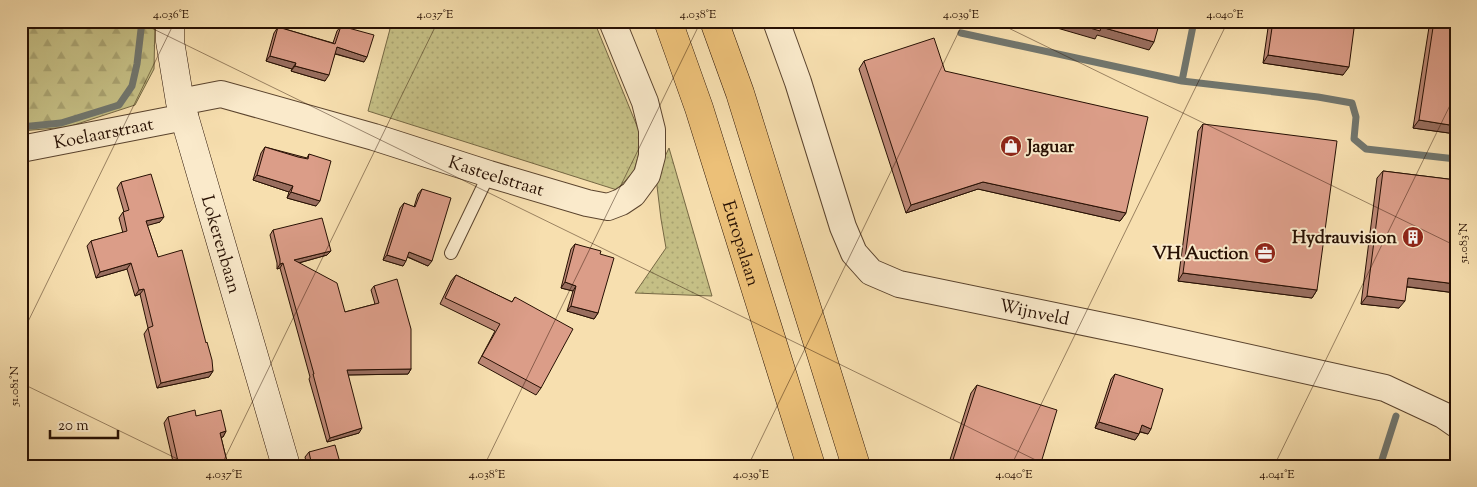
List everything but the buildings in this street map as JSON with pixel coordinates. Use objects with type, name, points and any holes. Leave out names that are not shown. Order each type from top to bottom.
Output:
[{"type":"highway","name":"Europalaan","points":[[668,21],[699,108],[811,466]]},
{"type":"highway","points":[[714,21],[740,93],[856,466]]},
{"type":"street","name":"Lokerenbaan","points":[[170,21],[170,41],[183,110],[286,466]]},
{"type":"street","name":"Kasteelstraat","points":[[183,110],[221,94],[374,137],[587,203],[608,207],[621,202],[633,194],[647,174],[652,156],[652,130],[645,102],[612,21]]},
{"type":"street","name":"Wijnveld","points":[[776,21],[798,82],[843,226],[854,253],[871,272],[899,284],[1137,333],[1385,388],[1443,414],[1456,424]]},
{"type":"street","name":"Koelaarstraat","points":[[21,148],[183,110]]},
{"type":"lane","points":[[451,253],[489,174]]},
{"type":"green space","points":[[21,21],[155,21],[154,69],[135,105],[68,127],[21,131]]},
{"type":"green space","points":[[364,21],[594,21],[639,131],[640,150],[634,171],[617,190],[368,111],[390,29]]},
{"type":"green space","points":[[669,148],[712,296],[635,293],[666,248],[656,178]]},
{"type":"waterway","points":[[21,127],[61,123],[119,105],[132,86],[137,64],[142,21]]},
{"type":"waterway","points":[[1182,81],[1194,21]]},
{"type":"waterway","points":[[961,33],[1182,81],[1318,97],[1352,103],[1356,117],[1354,139],[1366,149],[1456,159]]},
{"type":"waterway","points":[[1380,466],[1396,416]]},
{"type":"place","name":"Jaguar","points":[[1011,146]]},
{"type":"place","name":"Hydrauvision","points":[[1413,237]]},
{"type":"place","name":"VH Auction","points":[[1265,253]]}]
